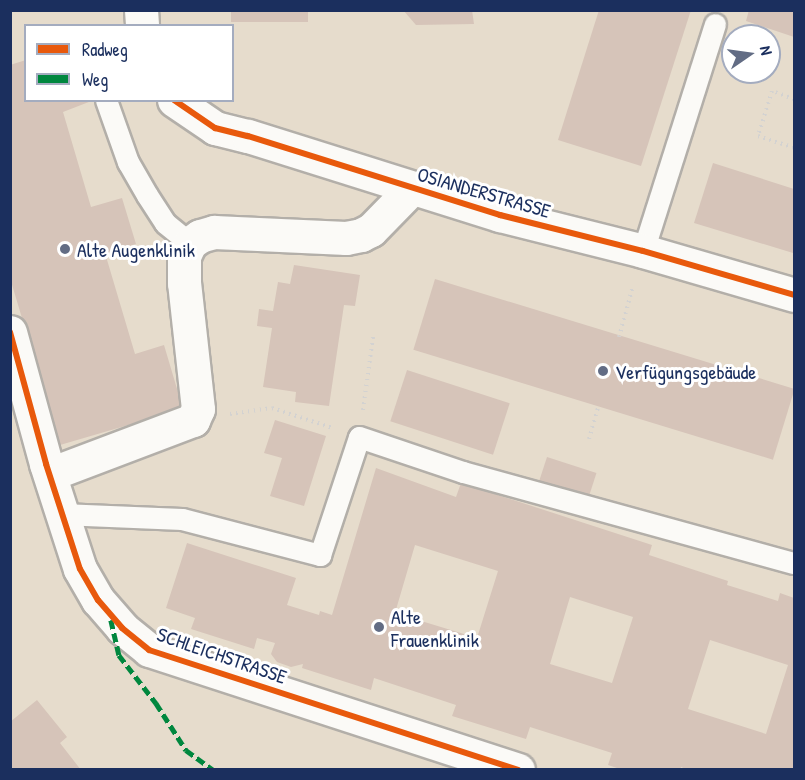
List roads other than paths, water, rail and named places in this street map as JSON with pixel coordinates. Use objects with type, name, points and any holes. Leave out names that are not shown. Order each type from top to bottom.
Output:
[{"type":"street","name":"OSIANDERSTRASSE","points":[[177,102],[215,128],[313,156],[411,189],[500,215],[643,251],[795,295]]},
{"type":"street","points":[[50,474],[194,420],[198,410],[184,283],[184,256],[190,243],[200,236],[214,232],[346,238],[361,235],[371,230],[411,189]]},
{"type":"street","name":"SCHLEICHSTRASSE","points":[[10,332],[61,514],[80,569],[98,600],[122,628],[148,650],[518,770]]},
{"type":"lane","points":[[643,251],[715,24]]},
{"type":"lane","points":[[107,102],[128,162],[147,195],[165,223],[190,243]]},
{"type":"lane","points":[[61,514],[182,519],[320,555],[359,437],[463,472],[795,563]]},
{"type":"place","name":"Alte Augenklinik","points":[[65,249]]},
{"type":"place","name":"Verfügungsgebäude","points":[[603,371]]},
{"type":"place","name":"Alte Frauenklinik","points":[[379,627]]}]
